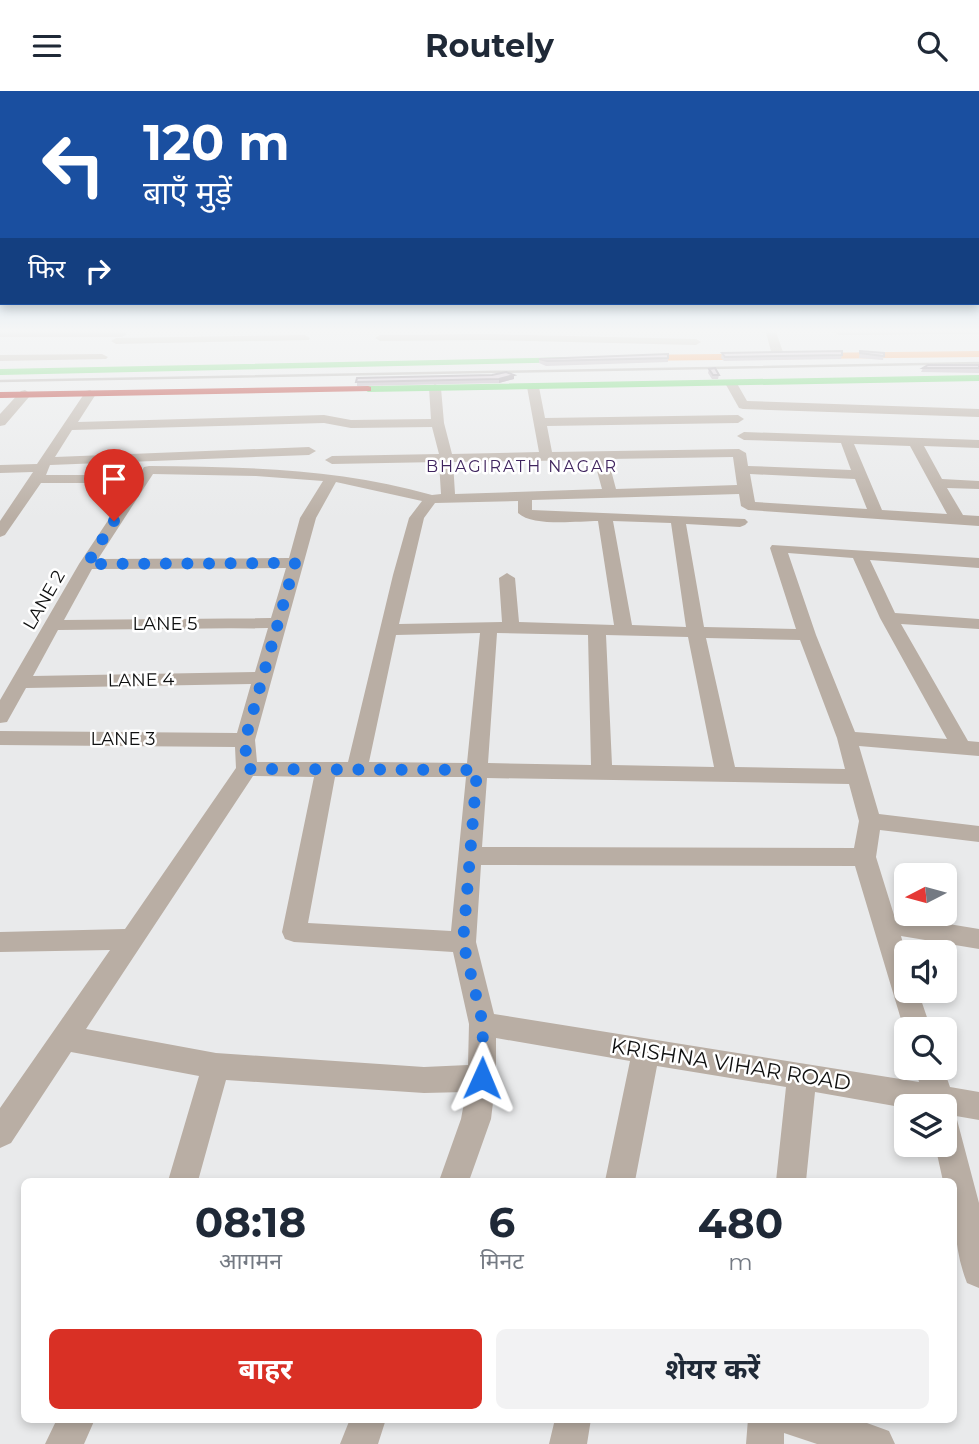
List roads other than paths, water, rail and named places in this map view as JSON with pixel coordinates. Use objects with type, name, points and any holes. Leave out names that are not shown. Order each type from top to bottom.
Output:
[{"type":"street","points":[[0,395],[197,392]]},
{"type":"street","points":[[357,770],[388,630],[417,518],[439,499],[446,457],[438,423],[435,392]]},
{"type":"street","points":[[534,392],[546,455]]},
{"type":"street","points":[[736,392],[743,405],[788,423],[846,440],[979,445]]},
{"type":"street","points":[[817,392],[822,407]]},
{"type":"street","points":[[0,422],[25,394]]},
{"type":"street","points":[[0,532],[7,510],[42,469],[67,426],[90,394]]},
{"type":"street","points":[[744,436],[788,423],[822,407],[979,414]]},
{"type":"street","points":[[962,413],[979,438]]},
{"type":"street","points":[[67,426],[324,419],[351,424],[438,423]]},
{"type":"street","points":[[540,422],[738,419]]},
{"type":"street","points":[[846,440],[876,514]]},
{"type":"street","points":[[915,442],[958,520]]},
{"type":"street","points":[[42,469],[309,451]]},
{"type":"street","points":[[332,460],[739,453],[748,506],[979,521]]},
{"type":"street","points":[[600,455],[611,495]]},
{"type":"street","points":[[0,469],[145,474],[251,471],[332,478],[401,489],[439,499],[746,489]]},
{"type":"street","points":[[744,470],[862,475]]},
{"type":"street","name":"LANE 2","points":[[0,717],[87,564],[145,474]]},
{"type":"street","points":[[0,1133],[247,769],[245,740],[307,518],[332,478]]},
{"type":"street","points":[[937,483],[979,485]]},
{"type":"street","points":[[688,492],[686,519],[696,632],[726,774]]},
{"type":"street","points":[[525,497],[525,513],[547,517],[605,516],[740,522]]},
{"type":"street","points":[[605,516],[624,631]]},
{"type":"street","points":[[913,1017],[863,857],[870,821],[858,776],[847,738],[807,635],[778,548],[979,563]]},
{"type":"street","points":[[859,554],[889,618],[970,748]]},
{"type":"street","points":[[87,564],[295,563]]},
{"type":"street","points":[[455,1178],[476,1119],[482,1078],[483,1024],[463,942],[477,770],[507,578]]},
{"type":"street","points":[[889,618],[979,624]]},
{"type":"street","name":"LANE 5","points":[[52,625],[278,623]]},
{"type":"street","points":[[388,630],[500,627],[807,635]]},
{"type":"street","points":[[597,630],[602,772]]},
{"type":"street","name":"LANE 4","points":[[20,682],[262,678]]},
{"type":"street","name":"LANE 3","points":[[0,738],[245,740]]},
{"type":"street","points":[[847,738],[970,748]]},
{"type":"street","points":[[247,769],[858,776]]},
{"type":"street","points":[[326,769],[294,932],[463,942]]},
{"type":"street","points":[[870,821],[979,834]]},
{"type":"street","points":[[470,856],[863,857]]},
{"type":"street","points":[[883,923],[979,939]]},
{"type":"street","points":[[0,942],[132,939]]},
{"type":"street","name":"KRISHNA VIHAR ROAD","points":[[483,1024],[802,1076],[894,1098]]},
{"type":"street","points":[[65,1038],[216,1066],[424,1080],[482,1078]]},
{"type":"street","points":[[621,1178],[646,1050]]},
{"type":"street","points":[[184,1178],[216,1066]]},
{"type":"street","points":[[791,1178],[802,1076]]},
{"type":"street","name":"KRISHNA VIHAR ROAD","points":[[957,1108],[979,1106]]},
{"type":"street","points":[[953,1157],[979,1271]]},
{"type":"street","points":[[64,1444],[74,1423]]},
{"type":"street","points":[[359,1444],[367,1423]]},
{"type":"street","points":[[568,1444],[572,1423]]},
{"type":"street","points":[[765,1444],[766,1423]]},
{"type":"street","points":[[808,1423],[876,1444]]},
{"type":"district","name":"BHAGIRATH NAGAR","points":[[522,466]]}]
